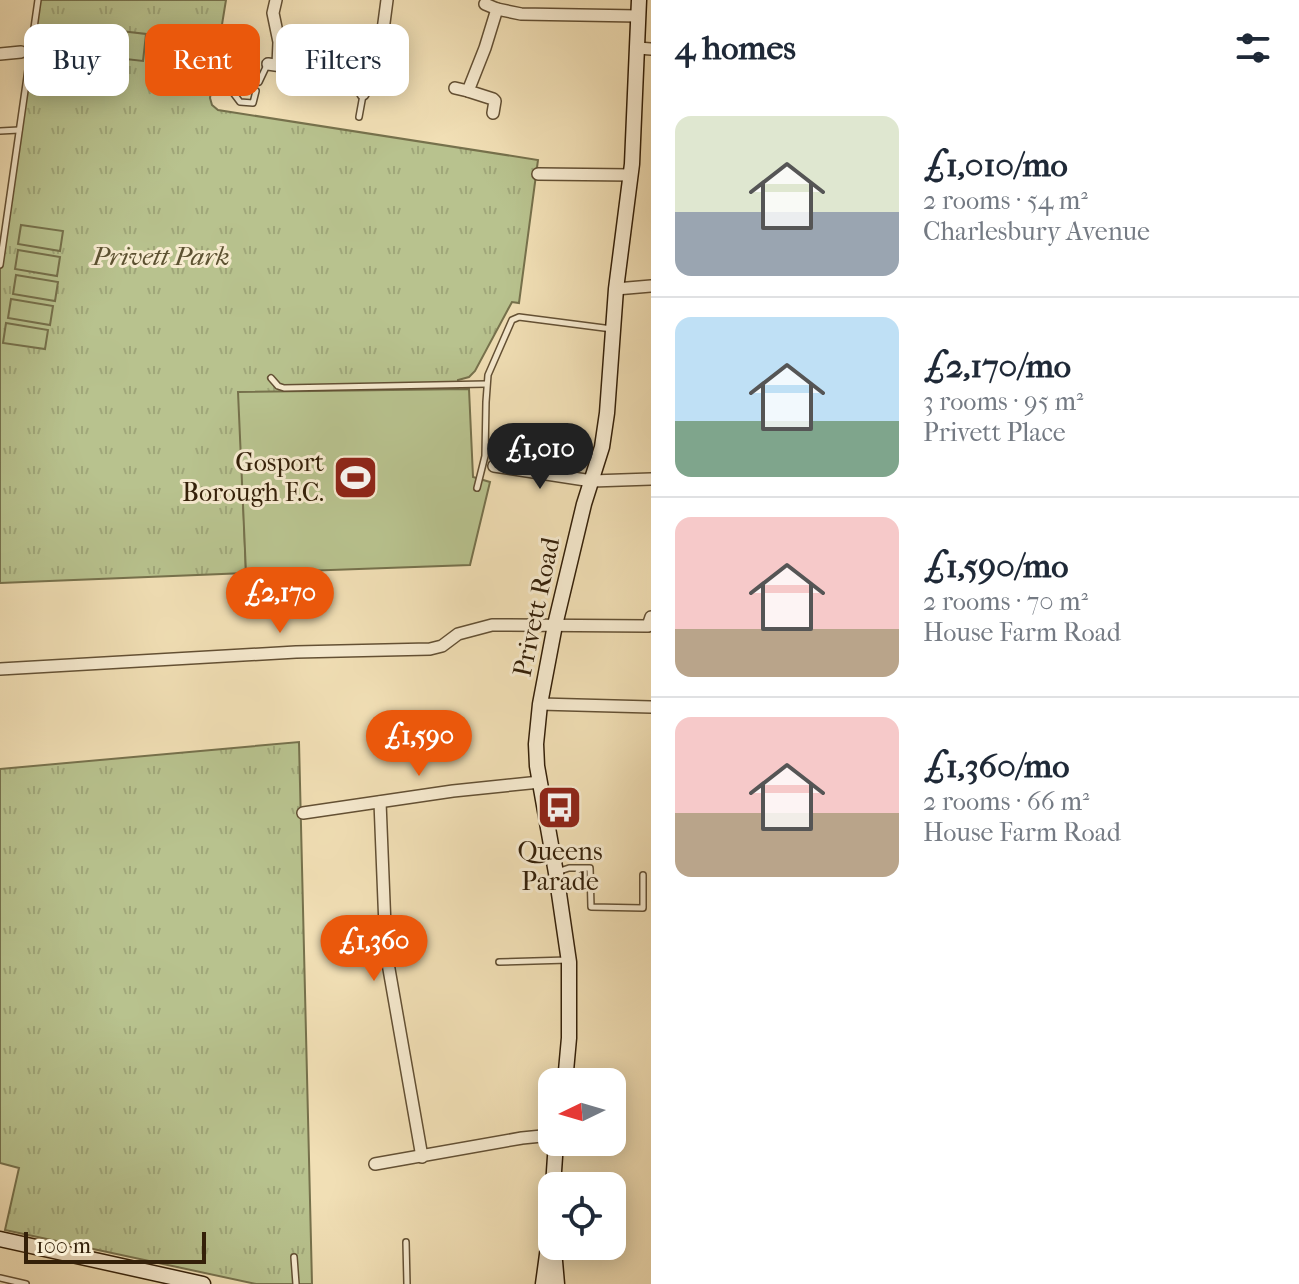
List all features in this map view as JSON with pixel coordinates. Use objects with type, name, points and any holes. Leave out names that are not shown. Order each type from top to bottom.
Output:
[{"type":"main road","name":"Privett Road","points":[[566,1068],[569,960],[536,744],[555,625],[584,504],[602,447],[607,413],[616,289],[645,48],[638,16],[639,0]]},
{"type":"main road","points":[[0,1239],[203,1284]]},
{"type":"main road","points":[[543,1284],[546,1260]]},
{"type":"main road","points":[[554,1260],[557,1284]]},
{"type":"street","points":[[276,0],[273,13],[279,42],[273,64],[276,65]]},
{"type":"street","points":[[384,24],[387,0]]},
{"type":"street","points":[[485,4],[521,14],[638,16]]},
{"type":"street","points":[[468,91],[497,9]]},
{"type":"street","points":[[0,54],[24,53]]},
{"type":"street","points":[[455,88],[493,99],[493,113]]},
{"type":"street","points":[[538,174],[631,175]]},
{"type":"street","points":[[616,289],[651,286]]},
{"type":"street","points":[[489,464],[592,481],[651,479]]},
{"type":"street","points":[[0,669],[296,652],[430,649],[442,646],[458,634],[487,625],[648,626],[651,617]]},
{"type":"street","points":[[540,704],[651,707]]},
{"type":"street","points":[[303,813],[540,782]]},
{"type":"street","points":[[380,802],[386,952],[422,1157]]},
{"type":"street","points":[[375,1164],[538,1136]]},
{"type":"lane","points":[[32,24],[38,0]]},
{"type":"lane","points":[[260,81],[273,64]]},
{"type":"lane","points":[[0,265],[19,130],[24,66]]},
{"type":"lane","points":[[236,96],[240,102],[253,103],[255,96]]},
{"type":"lane","points":[[359,117],[363,96]]},
{"type":"lane","points":[[0,131],[19,130]]},
{"type":"lane","points":[[0,203],[9,204]]},
{"type":"lane","points":[[477,488],[489,464],[486,384],[512,320],[517,317],[613,329]]},
{"type":"lane","points":[[271,378],[284,388],[486,384]]},
{"type":"lane","points":[[556,873],[569,868],[590,868],[591,907],[643,908],[643,875]]},
{"type":"lane","points":[[499,962],[569,960]]},
{"type":"lane","points":[[406,1242],[407,1284]]},
{"type":"lane","points":[[294,1257],[296,1284]]},
{"type":"lane","points":[[0,1278],[26,1284]]},
{"type":"green space","name":"Privett Park","points":[[40,0],[226,0],[222,24],[145,24],[145,96],[210,96],[212,105],[218,110],[538,160],[519,303],[512,302],[475,371],[469,377],[458,380],[458,389],[239,393],[246,573],[0,583],[0,260],[25,96],[129,96],[129,24],[36,24]]},
{"type":"green space","points":[[129,32],[145,34],[143,61],[129,59]]},
{"type":"green space","points":[[21,225],[63,231],[60,251],[18,244]]},
{"type":"green space","points":[[18,250],[60,257],[57,276],[15,269]]},
{"type":"green space","points":[[16,275],[58,282],[55,301],[13,294]]},
{"type":"green space","points":[[11,299],[53,306],[50,325],[8,318]]},
{"type":"green space","points":[[6,323],[48,330],[45,349],[3,343]]},
{"type":"green space","name":"Gosport Borough F.C.","points":[[469,389],[473,477],[490,482],[470,565],[246,573],[238,392]]},
{"type":"green space","points":[[299,742],[312,1284],[256,1284],[5,1230],[19,1168],[0,1163],[0,769]]},
{"type":"place","name":"Gosport Borough F.C.","points":[[355,477]]},
{"type":"place","name":"Queens Parade","points":[[560,808]]}]
